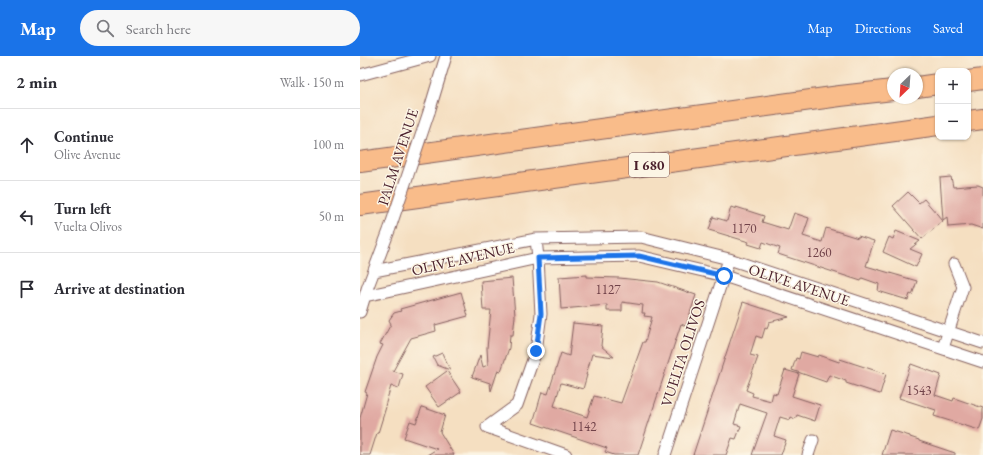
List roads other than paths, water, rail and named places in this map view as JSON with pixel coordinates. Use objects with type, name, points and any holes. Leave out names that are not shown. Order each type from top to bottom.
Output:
[{"type":"highway","points":[[971,81],[983,79]]},
{"type":"highway","points":[[923,86],[935,84]]},
{"type":"highway","points":[[360,162],[887,91]]},
{"type":"highway","points":[[971,121],[983,119]]},
{"type":"highway","name":"I 680","points":[[360,205],[935,125]]},
{"type":"street","points":[[360,75],[430,56]]},
{"type":"street","name":"PALM AVENUE","points":[[360,312],[364,290],[374,271],[390,228],[446,56]]},
{"type":"street","name":"OLIVE AVENUE","points":[[374,271],[536,239],[641,237],[729,259],[983,343]]},
{"type":"street","points":[[536,239],[541,314],[536,351],[517,405],[487,427],[566,455]]},
{"type":"street","name":"OLIVE AVENUE","points":[[364,290],[538,258],[639,256],[724,276],[983,362]]},
{"type":"street","name":"VUELTA OLIVOS","points":[[665,455],[729,259]]},
{"type":"street","points":[[943,348],[963,287],[954,264]]},
{"type":"street","points":[[808,455],[813,440]]}]
